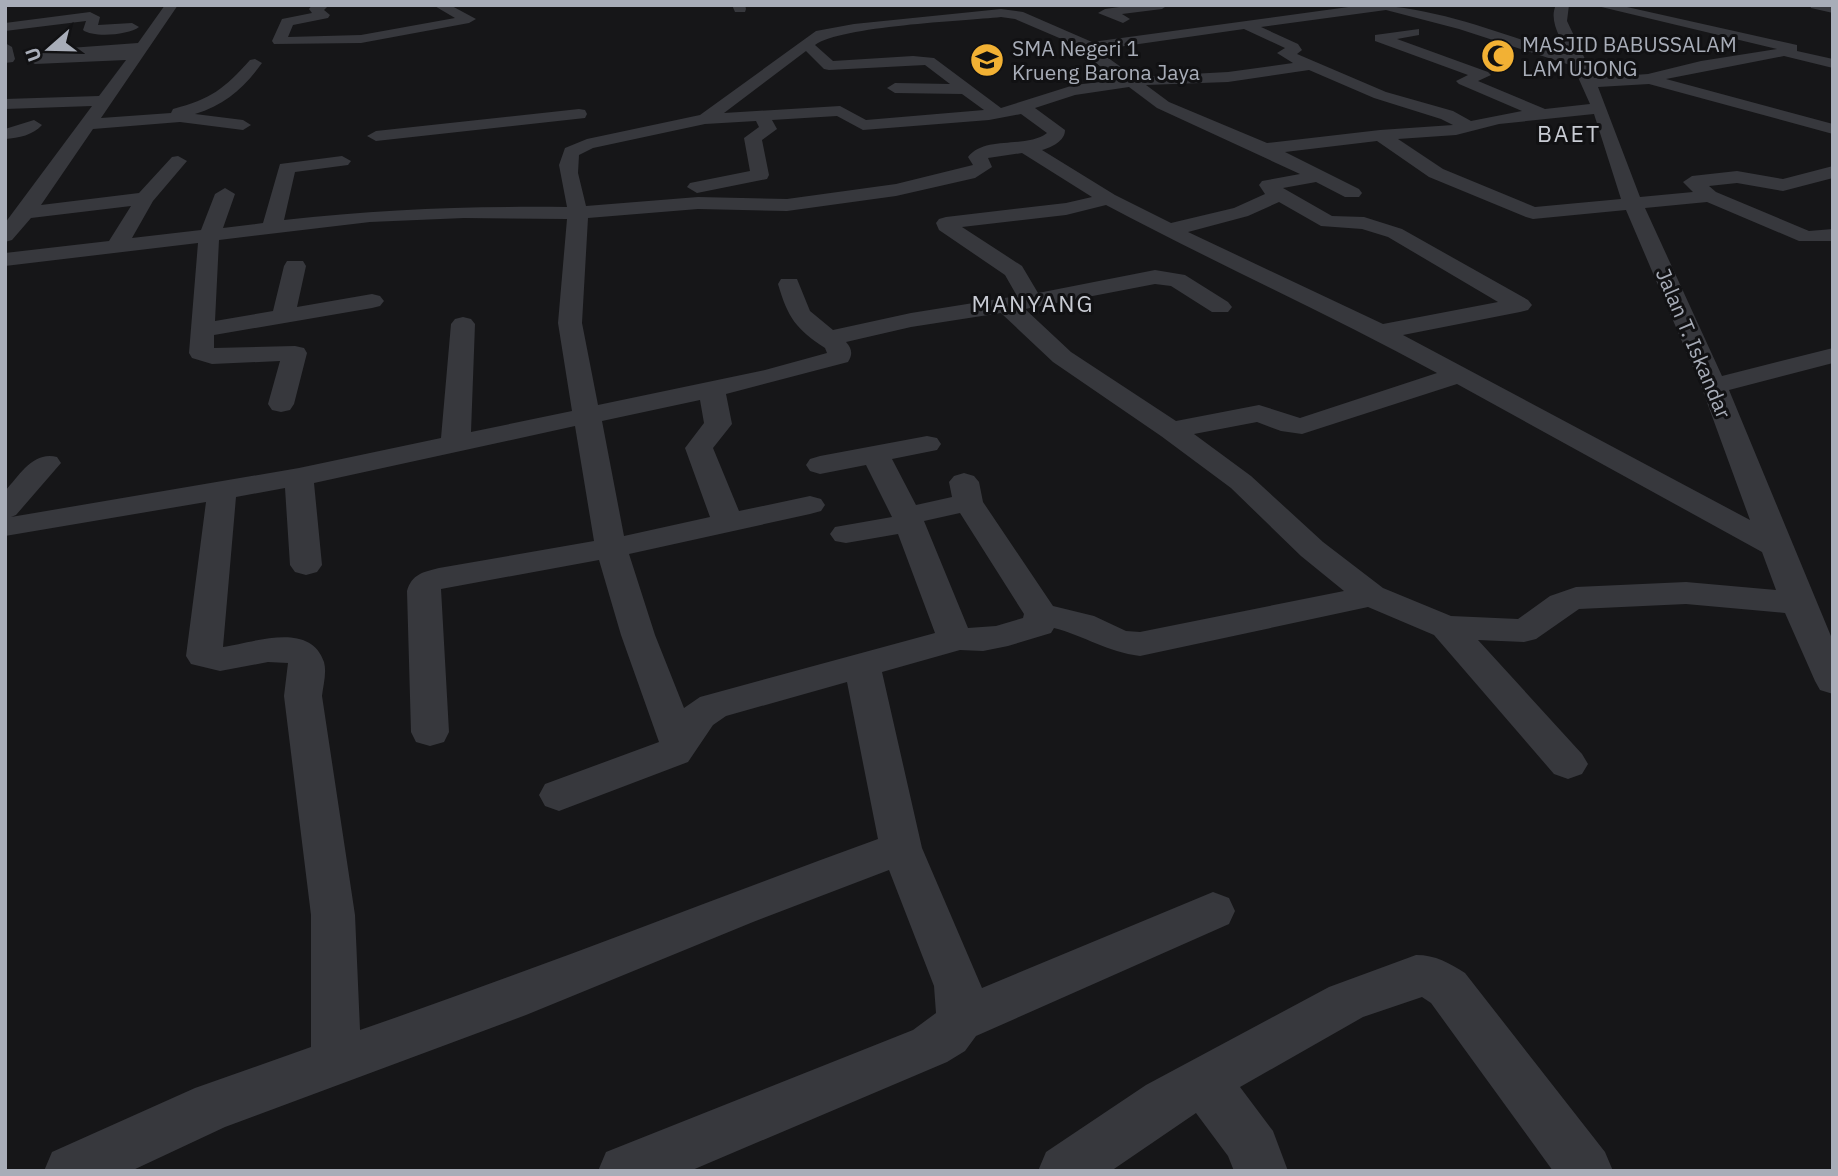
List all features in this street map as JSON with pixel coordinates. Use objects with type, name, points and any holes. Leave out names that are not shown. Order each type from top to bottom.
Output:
[{"type":"street","points":[[5,236],[19,211],[81,126],[141,51],[172,5]]},
{"type":"street","points":[[323,5],[314,9],[323,15],[287,22],[279,41],[365,39],[469,19],[439,5]]},
{"type":"street","points":[[1154,37],[1123,19],[1105,13],[1162,5]]},
{"type":"street","points":[[1326,21],[1393,5]]},
{"type":"street","name":"Jalan T. Iskandar","points":[[1563,5],[1560,21],[1600,108],[1625,183],[1714,386],[1798,603],[1824,640],[1833,681]]},
{"type":"street","points":[[1599,5],[1788,42],[1812,44]]},
{"type":"street","points":[[1816,5],[1833,9]]},
{"type":"street","points":[[1385,6],[1464,26],[1583,73],[1649,79],[1833,129]]},
{"type":"street","points":[[48,8],[61,20]]},
{"type":"street","points":[[705,119],[803,46],[821,34],[849,22],[994,9],[1018,15],[1088,45],[1246,25],[1300,12],[1326,21],[1342,20]]},
{"type":"street","points":[[1123,19],[1175,12]]},
{"type":"street","points":[[1665,19],[1697,14]]},
{"type":"street","points":[[5,27],[92,17],[89,29],[93,30],[159,25]]},
{"type":"street","points":[[1045,27],[1080,23]]},
{"type":"street","points":[[1246,25],[1293,47],[1295,50],[1284,53],[1309,65],[1380,95],[1447,115],[1469,127]]},
{"type":"street","points":[[1414,32],[1372,39],[1483,75],[1464,81],[1542,114]]},
{"type":"street","points":[[1649,79],[1788,42],[1833,64]]},
{"type":"street","points":[[1088,45],[1084,47],[1087,50],[1163,105],[1265,149],[1352,193]]},
{"type":"street","points":[[803,46],[811,48],[829,66],[929,61],[963,89],[996,111]]},
{"type":"street","points":[[1420,53],[1457,46]]},
{"type":"street","points":[[141,51],[35,60],[42,54],[141,51]]},
{"type":"street","points":[[6,55],[30,56]]},
{"type":"street","points":[[163,117],[213,104],[225,98],[255,63]]},
{"type":"street","points":[[576,138],[705,119],[840,111],[863,125],[989,115],[996,111],[1024,108],[1059,93],[1133,82],[1228,77],[1309,65]]},
{"type":"street","points":[[1687,69],[1722,78],[1734,76]]},
{"type":"street","points":[[895,88],[963,89]]},
{"type":"street","points":[[571,96],[579,114],[576,138],[568,162],[577,213],[569,298],[570,323],[611,548],[638,635],[680,747]]},
{"type":"street","points":[[5,104],[102,101]]},
{"type":"street","points":[[5,260],[414,213],[577,213],[641,200],[787,205],[892,191],[978,171],[983,167],[977,157],[983,153],[1048,143],[1056,135],[1056,130],[1024,108]]},
{"type":"street","points":[[1265,149],[1469,127],[1498,119],[1600,108]]},
{"type":"street","points":[[376,136],[579,114]]},
{"type":"street","points":[[81,126],[163,117],[243,125]]},
{"type":"street","points":[[698,203],[695,188],[760,176],[753,138],[768,129],[762,117]]},
{"type":"street","points":[[5,124],[40,125],[5,134]]},
{"type":"street","points":[[1380,135],[1436,173],[1524,211],[1558,212],[1709,196]]},
{"type":"street","points":[[1026,147],[1108,199],[1461,374],[1775,546]]},
{"type":"street","points":[[117,246],[145,198],[153,192],[178,160]]},
{"type":"street","points":[[272,228],[287,168],[342,161]]},
{"type":"street","points":[[1833,172],[1783,185],[1737,177],[1692,182],[1709,196],[1806,237],[1833,234]]},
{"type":"street","points":[[1318,176],[1269,185],[1328,222],[1364,223],[1395,233],[1520,305],[1380,332]]},
{"type":"street","points":[[892,191],[946,223],[990,257],[1014,271],[1019,303],[1062,357],[1171,430],[1241,482],[1312,550],[1371,596],[1446,628],[1524,631],[1568,600],[1576,598],[1686,593],[1798,603]]},
{"type":"street","points":[[225,194],[209,236],[202,330],[203,355],[295,352],[281,404]]},
{"type":"street","points":[[1170,230],[1241,212],[1281,194]]},
{"type":"street","points":[[19,211],[145,198]]},
{"type":"street","points":[[946,223],[1066,209],[1108,199]]},
{"type":"street","points":[[826,339],[911,320],[1019,303],[1138,279],[1167,277],[1232,262]]},
{"type":"street","points":[[283,317],[295,266]]},
{"type":"street","points":[[1167,277],[1177,280],[1220,307]]},
{"type":"street","points":[[5,527],[299,477],[712,390],[839,358],[839,349],[799,314],[789,284]]},
{"type":"street","points":[[202,330],[372,301]]},
{"type":"street","points":[[454,443],[463,324]]},
{"type":"street","points":[[1714,386],[1833,355]]},
{"type":"street","points":[[1171,430],[1259,413],[1291,425],[1302,426],[1461,374]]},
{"type":"street","points":[[712,390],[718,424],[699,448],[728,523]]},
{"type":"street","points":[[820,465],[927,444]]},
{"type":"street","points":[[876,456],[908,519],[952,633],[957,639]]},
{"type":"street","points":[[5,509],[47,463]]},
{"type":"street","points":[[299,477],[306,565]]},
{"type":"street","points":[[222,491],[204,656],[220,659],[268,649],[284,649],[297,652],[304,657],[307,664],[303,696],[333,915],[336,1062]]},
{"type":"street","points":[[559,795],[674,752],[680,747],[694,720],[702,711],[957,639],[969,641],[1024,631],[1039,625],[1041,614],[966,492],[908,519],[846,534]]},
{"type":"street","points":[[430,732],[425,642],[426,583],[439,578],[611,548],[810,505]]},
{"type":"street","points":[[1041,614],[1082,624],[1120,642],[1140,644],[1371,596]]},
{"type":"street","points":[[1446,628],[1569,764]]},
{"type":"street","points":[[862,665],[901,848],[958,986],[963,1009],[960,1020]]},
{"type":"street","points":[[91,1166],[213,1106],[509,1000],[737,909],[901,848]]},
{"type":"street","points":[[625,1171],[930,1046],[942,1040],[960,1020],[1213,911]]},
{"type":"street","points":[[1065,1171],[1164,1103],[1203,1081],[1346,1002],[1416,976],[1430,976],[1448,988],[1586,1171]]},
{"type":"street","points":[[1203,1081],[1252,1147],[1260,1160],[1261,1171]]},
{"type":"place","name":"MASJID BABUSSALAM LAM UJONG","points":[[1498,56]]},
{"type":"place","name":"SMA Negeri 1 Krueng Barona Jaya","points":[[987,60]]},
{"type":"district","name":"BAET","points":[[1569,133]]},
{"type":"district","name":"MANYANG","points":[[1033,303]]}]
